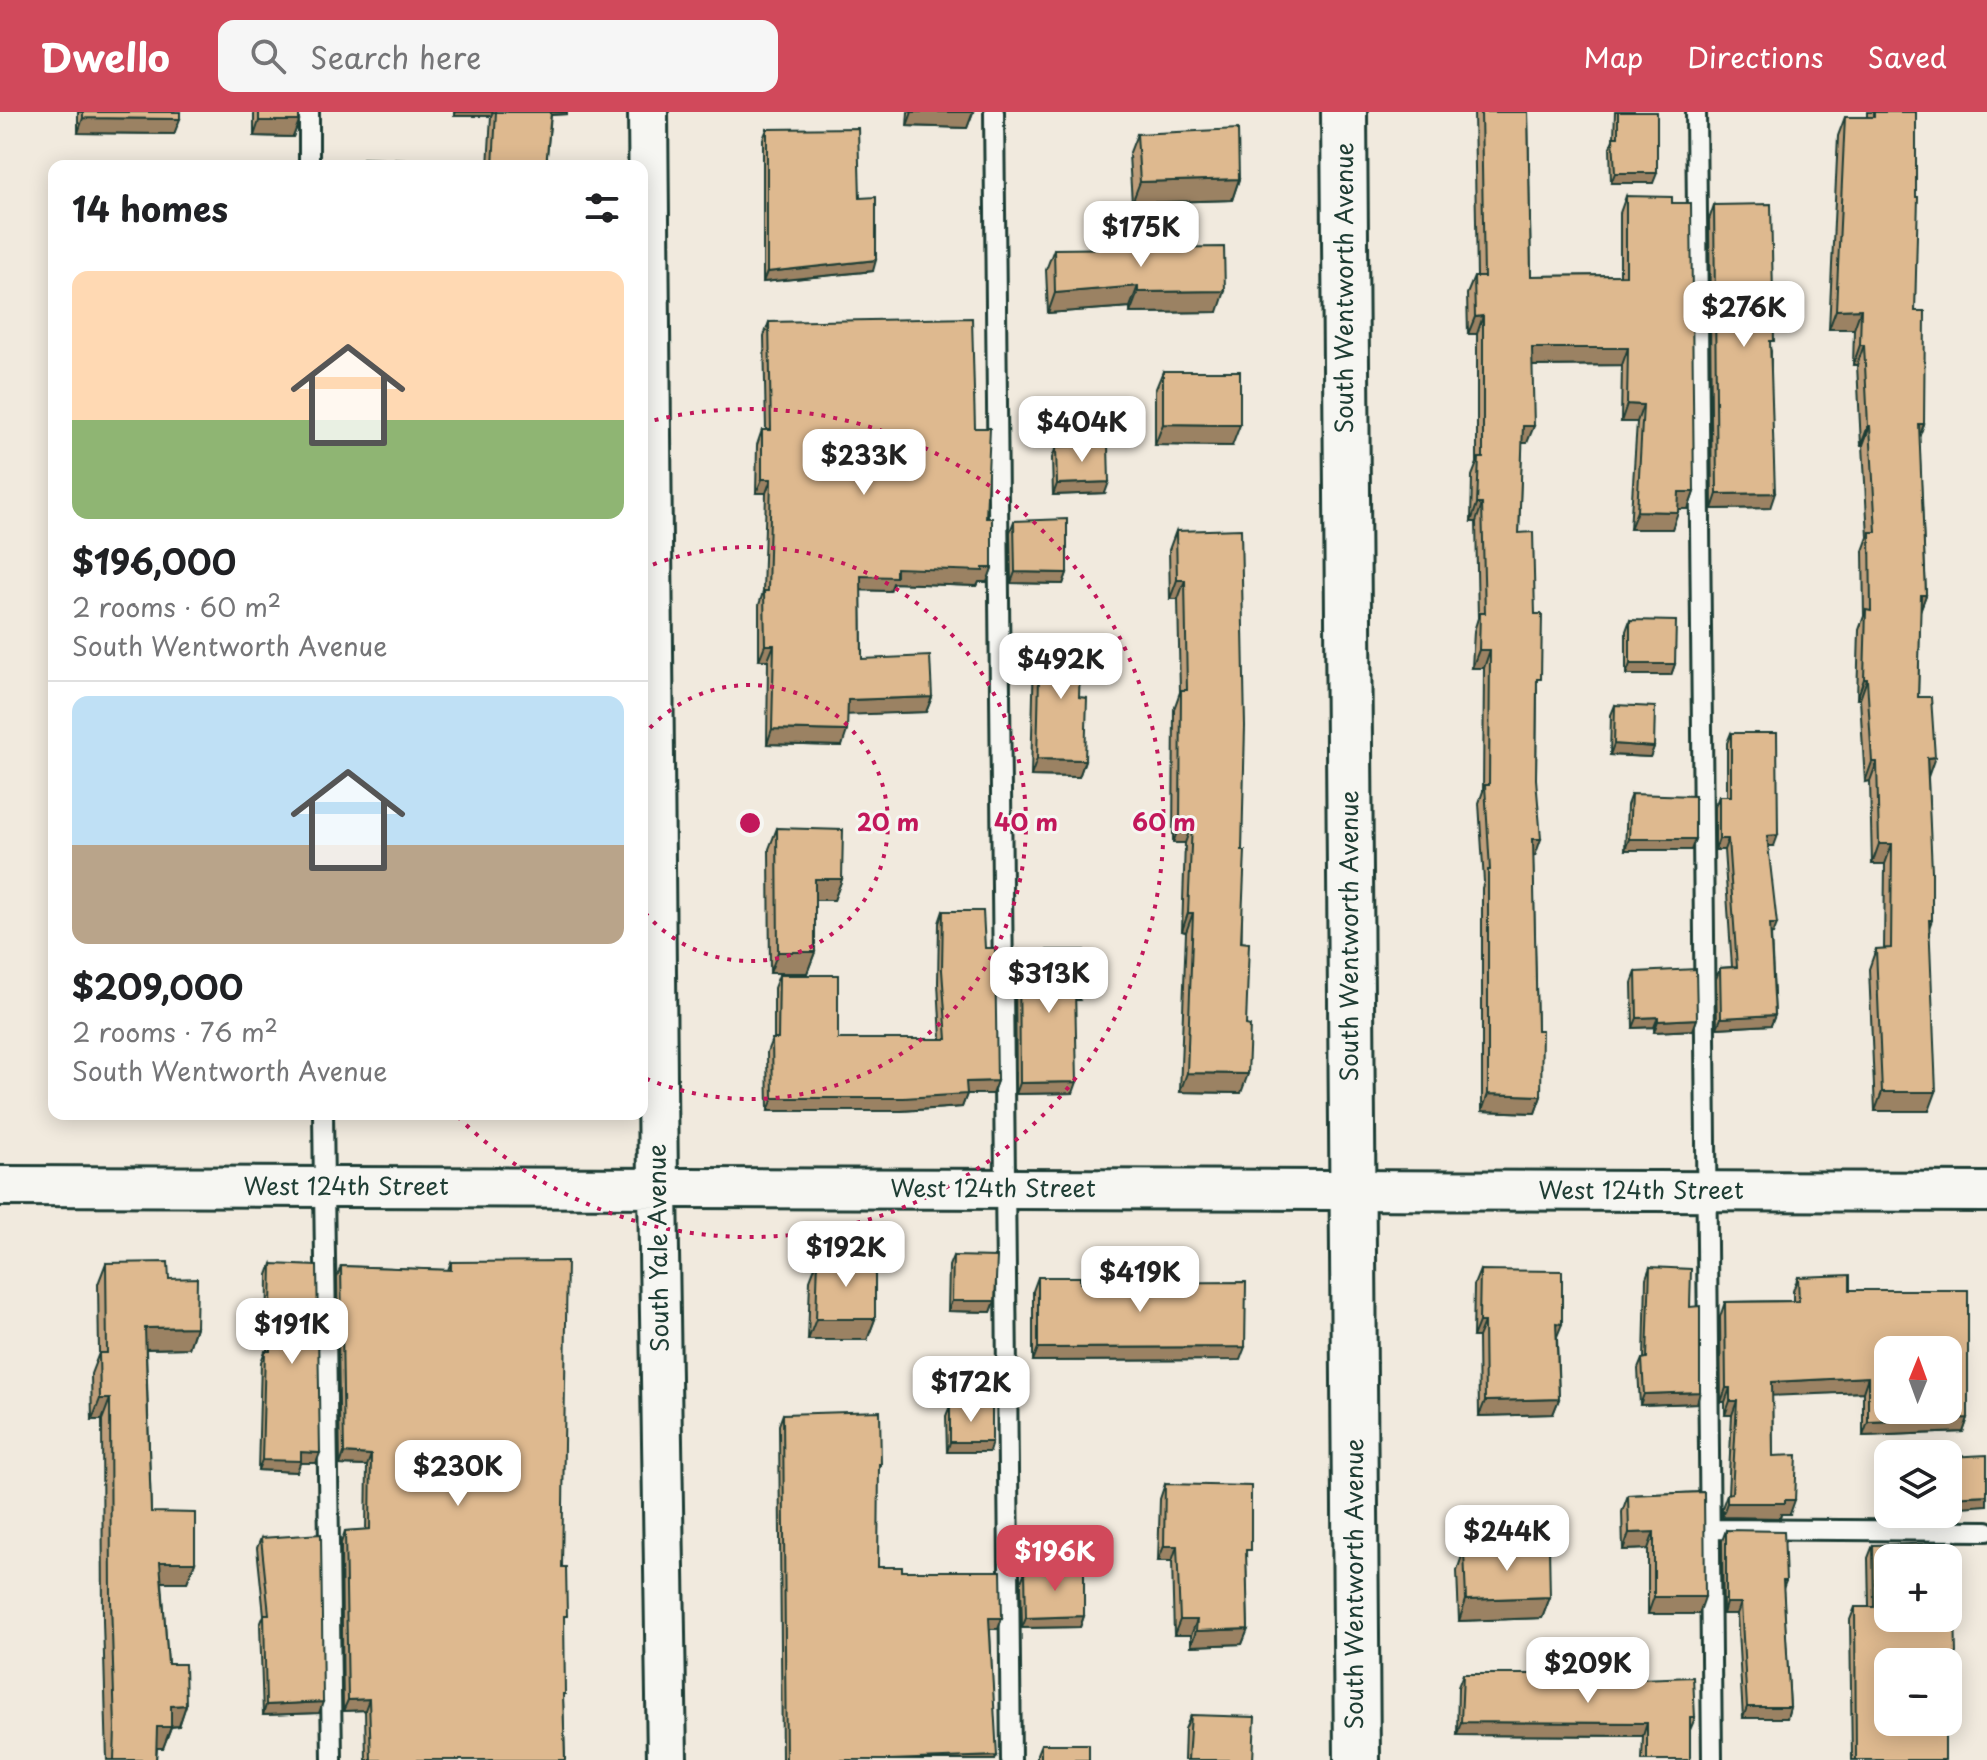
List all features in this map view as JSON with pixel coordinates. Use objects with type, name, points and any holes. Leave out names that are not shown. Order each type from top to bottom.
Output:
[{"type":"street","name":"South Yale Avenue","points":[[648,112],[658,1188],[667,1760]]},
{"type":"street","name":"South Wentworth Avenue","points":[[1344,112],[1357,1760]]},
{"type":"street","name":"West 124th Street","points":[[0,1186],[1987,1192]]},
{"type":"lane","points":[[309,112],[309,160]]},
{"type":"lane","points":[[994,112],[1011,1760]]},
{"type":"lane","points":[[1696,112],[1712,1760]]},
{"type":"lane","points":[[323,1120],[332,1760]]},
{"type":"lane","points":[[1710,1529],[1987,1531]]},
{"type":"building","points":[[83,112],[180,112],[180,119],[83,118]]},
{"type":"building","points":[[259,112],[299,112],[299,121],[259,121]]},
{"type":"building","points":[[496,112],[551,112],[547,160],[493,160]]},
{"type":"building","points":[[1481,112],[1528,112],[1531,276],[1626,275],[1626,196],[1672,197],[1672,203],[1691,203],[1694,492],[1679,492],[1678,512],[1637,511],[1643,405],[1627,404],[1628,348],[1532,348],[1534,426],[1523,426],[1519,533],[1533,532],[1535,614],[1542,614],[1541,679],[1537,679],[1536,779],[1541,839],[1533,839],[1537,1030],[1542,1030],[1541,1096],[1488,1094],[1490,870],[1485,785],[1489,785],[1490,650],[1479,650],[1480,613],[1485,613],[1482,504],[1477,504],[1479,458],[1483,458],[1483,316],[1475,317],[1474,277],[1484,277]]},
{"type":"building","points":[[1618,112],[1657,112],[1657,173],[1615,173],[1613,137],[1618,137]]},
{"type":"building","points":[[1874,112],[1916,112],[1918,197],[1915,311],[1925,311],[1924,424],[1919,424],[1926,595],[1921,595],[1918,697],[1931,697],[1935,757],[1927,758],[1936,1092],[1882,1092],[1876,949],[1891,948],[1892,844],[1879,844],[1877,762],[1872,762],[1867,679],[1864,679],[1866,610],[1871,611],[1870,532],[1876,532],[1870,426],[1864,345],[1860,345],[1861,309],[1836,310],[1845,117],[1874,117]]},
{"type":"building","points":[[858,128],[860,198],[876,197],[876,260],[767,272],[767,129]]},
{"type":"building","points":[[1238,129],[1239,179],[1140,182],[1137,134]]},
{"type":"building","points":[[363,158],[406,160],[363,160]]},
{"type":"building","points":[[1771,204],[1774,341],[1770,341],[1775,493],[1717,494],[1714,205]]},
{"type":"building","points":[[1224,247],[1225,291],[1138,292],[1138,286],[1055,293],[1054,249]]},
{"type":"building","points":[[972,318],[975,428],[990,428],[986,518],[992,518],[992,568],[983,568],[983,571],[896,568],[896,577],[861,576],[862,659],[930,656],[932,697],[848,700],[847,731],[772,729],[774,645],[765,645],[764,591],[768,591],[771,479],[762,479],[762,430],[771,430],[769,322]]},
{"type":"building","points":[[1163,371],[1240,371],[1240,425],[1163,424]]},
{"type":"building","points":[[1108,445],[1109,482],[1057,484],[1056,447]]},
{"type":"building","points":[[1067,519],[1067,573],[1015,572],[1014,521]]},
{"type":"building","points":[[1241,529],[1245,726],[1242,851],[1245,851],[1241,942],[1249,943],[1248,1074],[1187,1073],[1193,913],[1188,913],[1192,824],[1180,824],[1181,690],[1187,690],[1185,580],[1177,580],[1176,531]]},
{"type":"building","points":[[1630,620],[1676,621],[1675,664],[1630,664]]},
{"type":"building","points":[[1040,636],[1081,638],[1079,697],[1087,698],[1085,760],[1037,759]]},
{"type":"building","points":[[1615,705],[1655,707],[1654,747],[1614,744]]},
{"type":"building","points":[[1731,733],[1777,733],[1778,835],[1767,836],[1777,924],[1770,924],[1775,1015],[1721,1018],[1720,968],[1737,967],[1728,839],[1719,839],[1719,796],[1731,796]]},
{"type":"building","points":[[1631,794],[1695,796],[1695,839],[1629,839]]},
{"type":"building","points":[[777,828],[843,830],[842,879],[815,879],[815,952],[778,952]]},
{"type":"building","points":[[943,911],[983,911],[985,948],[995,948],[997,1081],[966,1082],[967,1094],[904,1098],[773,1098],[772,1039],[778,1039],[779,975],[838,975],[838,1039],[947,1039],[942,970]]},
{"type":"building","points":[[1019,950],[1084,950],[1082,990],[1075,989],[1077,1082],[1020,1083]]},
{"type":"building","points":[[1696,969],[1697,1019],[1658,1021],[1658,1017],[1637,1018],[1636,972]]},
{"type":"building","points":[[953,1256],[997,1257],[995,1301],[952,1301]]},
{"type":"building","points":[[818,1259],[875,1260],[875,1319],[816,1319]]},
{"type":"building","points":[[567,1261],[562,1567],[566,1567],[567,1616],[564,1616],[565,1760],[371,1760],[369,1699],[348,1700],[345,1531],[370,1529],[371,1455],[344,1453],[341,1266],[451,1270],[451,1262]]},
{"type":"building","points":[[168,1262],[169,1279],[197,1278],[196,1327],[145,1328],[151,1512],[195,1513],[195,1562],[160,1562],[168,1664],[185,1664],[186,1705],[171,1706],[171,1727],[157,1727],[156,1760],[114,1760],[110,1399],[100,1399],[99,1353],[107,1353],[106,1263]]},
{"type":"building","points":[[272,1264],[317,1266],[320,1453],[301,1452],[301,1461],[262,1460],[265,1351],[270,1351]]},
{"type":"building","points":[[1650,1267],[1691,1269],[1690,1307],[1700,1306],[1700,1392],[1644,1394],[1642,1359],[1647,1358]]},
{"type":"building","points":[[1480,1270],[1562,1271],[1562,1324],[1556,1323],[1559,1399],[1485,1401],[1484,1322],[1479,1322]]},
{"type":"building","points":[[1850,1275],[1850,1290],[1968,1290],[1968,1418],[1962,1418],[1962,1336],[1874,1336],[1874,1422],[1868,1422],[1868,1377],[1772,1382],[1773,1456],[1797,1455],[1795,1500],[1785,1500],[1785,1503],[1727,1503],[1727,1494],[1732,1493],[1737,1401],[1730,1401],[1730,1388],[1726,1388],[1725,1302],[1799,1301],[1798,1277]]},
{"type":"building","points":[[1038,1277],[1080,1277],[1080,1283],[1246,1282],[1245,1347],[1038,1348]]},
{"type":"building","points":[[950,1406],[992,1407],[992,1442],[950,1442]]},
{"type":"building","points":[[880,1411],[878,1567],[902,1567],[902,1571],[1001,1571],[1002,1618],[989,1618],[997,1756],[786,1760],[783,1414]]},
{"type":"building","points":[[1987,1455],[1987,1495],[1962,1496],[1962,1456]]},
{"type":"building","points":[[1165,1484],[1251,1486],[1251,1550],[1246,1550],[1248,1629],[1196,1631],[1197,1620],[1180,1620],[1177,1546],[1164,1546]]},
{"type":"building","points":[[1704,1492],[1705,1597],[1654,1597],[1654,1532],[1629,1533],[1628,1495]]},
{"type":"building","points":[[1726,1530],[1784,1531],[1786,1581],[1783,1581],[1790,1707],[1747,1707],[1741,1603],[1726,1603]]},
{"type":"building","points":[[321,1534],[323,1702],[266,1705],[264,1614],[269,1614],[261,1538]]},
{"type":"building","points":[[1549,1547],[1550,1597],[1466,1600],[1464,1550]]},
{"type":"building","points":[[1084,1567],[1084,1616],[1026,1618],[1025,1571]]},
{"type":"building","points":[[1855,1607],[1874,1607],[1874,1632],[1956,1632],[1956,1648],[1874,1648],[1874,1736],[1945,1736],[1945,1760],[1856,1760]]},
{"type":"building","points":[[1463,1674],[1586,1674],[1586,1681],[1693,1677],[1695,1718],[1690,1718],[1690,1760],[1647,1760],[1647,1723],[1461,1722]]},
{"type":"building","points":[[1191,1715],[1255,1717],[1253,1760],[1188,1760]]},
{"type":"building","points":[[1041,1744],[1089,1744],[1089,1760],[1041,1760]]}]
